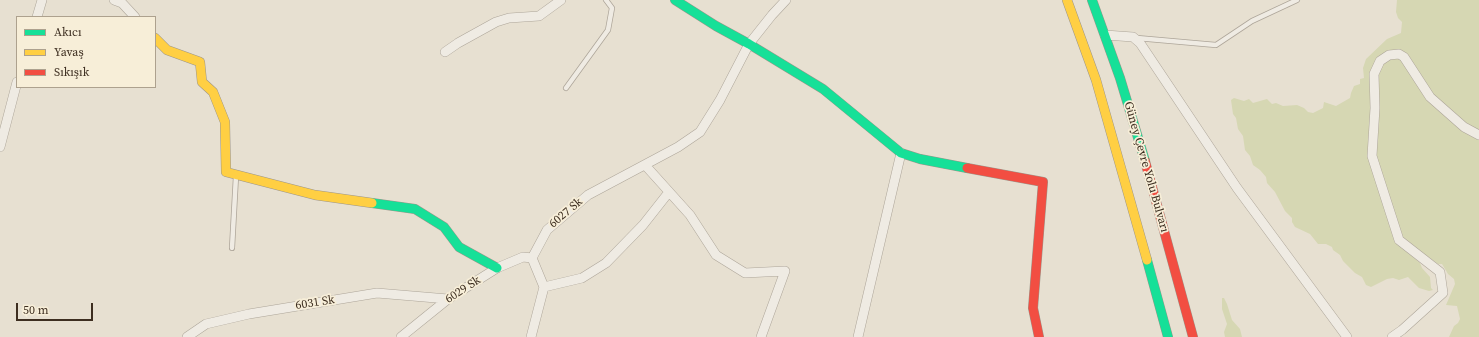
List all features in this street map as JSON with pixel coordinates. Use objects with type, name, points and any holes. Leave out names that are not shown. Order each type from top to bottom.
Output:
[{"type":"main road","points":[[676,0],[716,26],[749,44],[823,89],[901,153],[920,159],[1043,182],[1033,308],[1039,337]]},
{"type":"main road","name":"Güney Çevre Yolu Bulvarı","points":[[1067,0],[1096,80],[1128,189],[1168,337]]},
{"type":"main road","name":"Güney Çevre Yolu Bulvarı","points":[[1092,0],[1135,126],[1193,337]]},
{"type":"main road","points":[[156,39],[167,50],[200,62],[202,82],[213,92],[225,122],[226,172],[314,195],[415,209],[444,227],[459,247],[497,268]]},
{"type":"street","points":[[37,16],[42,0]]},
{"type":"street","points":[[114,0],[122,3],[134,16]]},
{"type":"street","points":[[445,52],[496,22],[509,18],[539,16],[561,0]]},
{"type":"street","name":"6027 Sk","points":[[532,258],[547,230],[588,195],[678,147],[700,132],[720,100],[749,44],[786,0]]},
{"type":"street","points":[[1105,35],[1133,37],[1140,43],[1237,188],[1347,337]]},
{"type":"street","points":[[1392,337],[1402,330],[1443,293],[1440,272],[1399,240],[1372,156],[1375,108],[1374,74],[1380,61],[1389,54],[1399,54],[1404,58],[1430,97],[1464,127],[1479,135]]},
{"type":"street","points":[[0,147],[16,86]]},
{"type":"street","points":[[858,337],[901,153]]},
{"type":"street","points":[[645,165],[690,215],[716,255],[745,273],[785,271],[761,337]]},
{"type":"street","points":[[544,287],[582,278],[606,263],[643,226],[669,192]]},
{"type":"street","name":"6029 Sk","points":[[401,337],[448,299],[497,268],[523,257],[532,258]]},
{"type":"street","points":[[531,337],[544,287],[532,258]]},
{"type":"street","name":"6031 Sk","points":[[187,337],[206,324],[249,314],[377,293],[448,299]]},
{"type":"lane","points":[[566,88],[608,30],[612,8],[606,0]]},
{"type":"lane","points":[[1133,37],[1216,45],[1252,21],[1297,0]]},
{"type":"lane","points":[[232,248],[236,175]]},
{"type":"green space","points":[[1397,0],[1479,0],[1479,337],[1449,337],[1454,326],[1460,319],[1457,306],[1446,305],[1455,284],[1454,279],[1448,274],[1442,264],[1438,264],[1427,256],[1416,251],[1412,252],[1412,256],[1420,263],[1422,268],[1430,277],[1431,288],[1433,290],[1429,291],[1419,288],[1408,277],[1399,280],[1393,278],[1387,279],[1371,287],[1366,285],[1362,277],[1355,273],[1343,261],[1340,255],[1333,250],[1332,247],[1326,244],[1318,244],[1310,234],[1295,227],[1292,222],[1292,218],[1285,211],[1275,192],[1267,183],[1266,177],[1253,165],[1250,156],[1245,150],[1243,136],[1238,129],[1236,118],[1233,114],[1231,100],[1234,98],[1244,101],[1249,99],[1253,103],[1267,99],[1272,104],[1276,103],[1283,106],[1297,105],[1304,108],[1308,112],[1313,113],[1323,108],[1324,102],[1336,106],[1350,98],[1354,86],[1360,84],[1360,79],[1364,78],[1363,68],[1366,59],[1387,39],[1401,33],[1402,22],[1398,18],[1396,12]]},
{"type":"green space","points":[[1222,298],[1224,298],[1227,304],[1232,320],[1240,329],[1242,337],[1225,337],[1224,332],[1227,324],[1222,309]]},
{"type":"traffic: fast","points":[[675,0],[823,89],[901,153],[920,159],[967,168]]},
{"type":"traffic: fast","points":[[1092,0],[1120,78],[1145,161]]},
{"type":"traffic: fast","points":[[372,203],[415,209],[444,227],[459,247],[497,268]]},
{"type":"traffic: fast","points":[[1147,260],[1168,337]]},
{"type":"traffic: slow","points":[[1067,0],[1096,80],[1147,260]]},
{"type":"traffic: slow","points":[[156,39],[167,50],[200,62],[202,82],[213,92],[225,122],[226,172],[315,195],[372,203]]},
{"type":"traffic: jam","points":[[1145,161],[1193,337]]},
{"type":"traffic: jam","points":[[967,168],[1043,182],[1033,308],[1039,337]]}]
